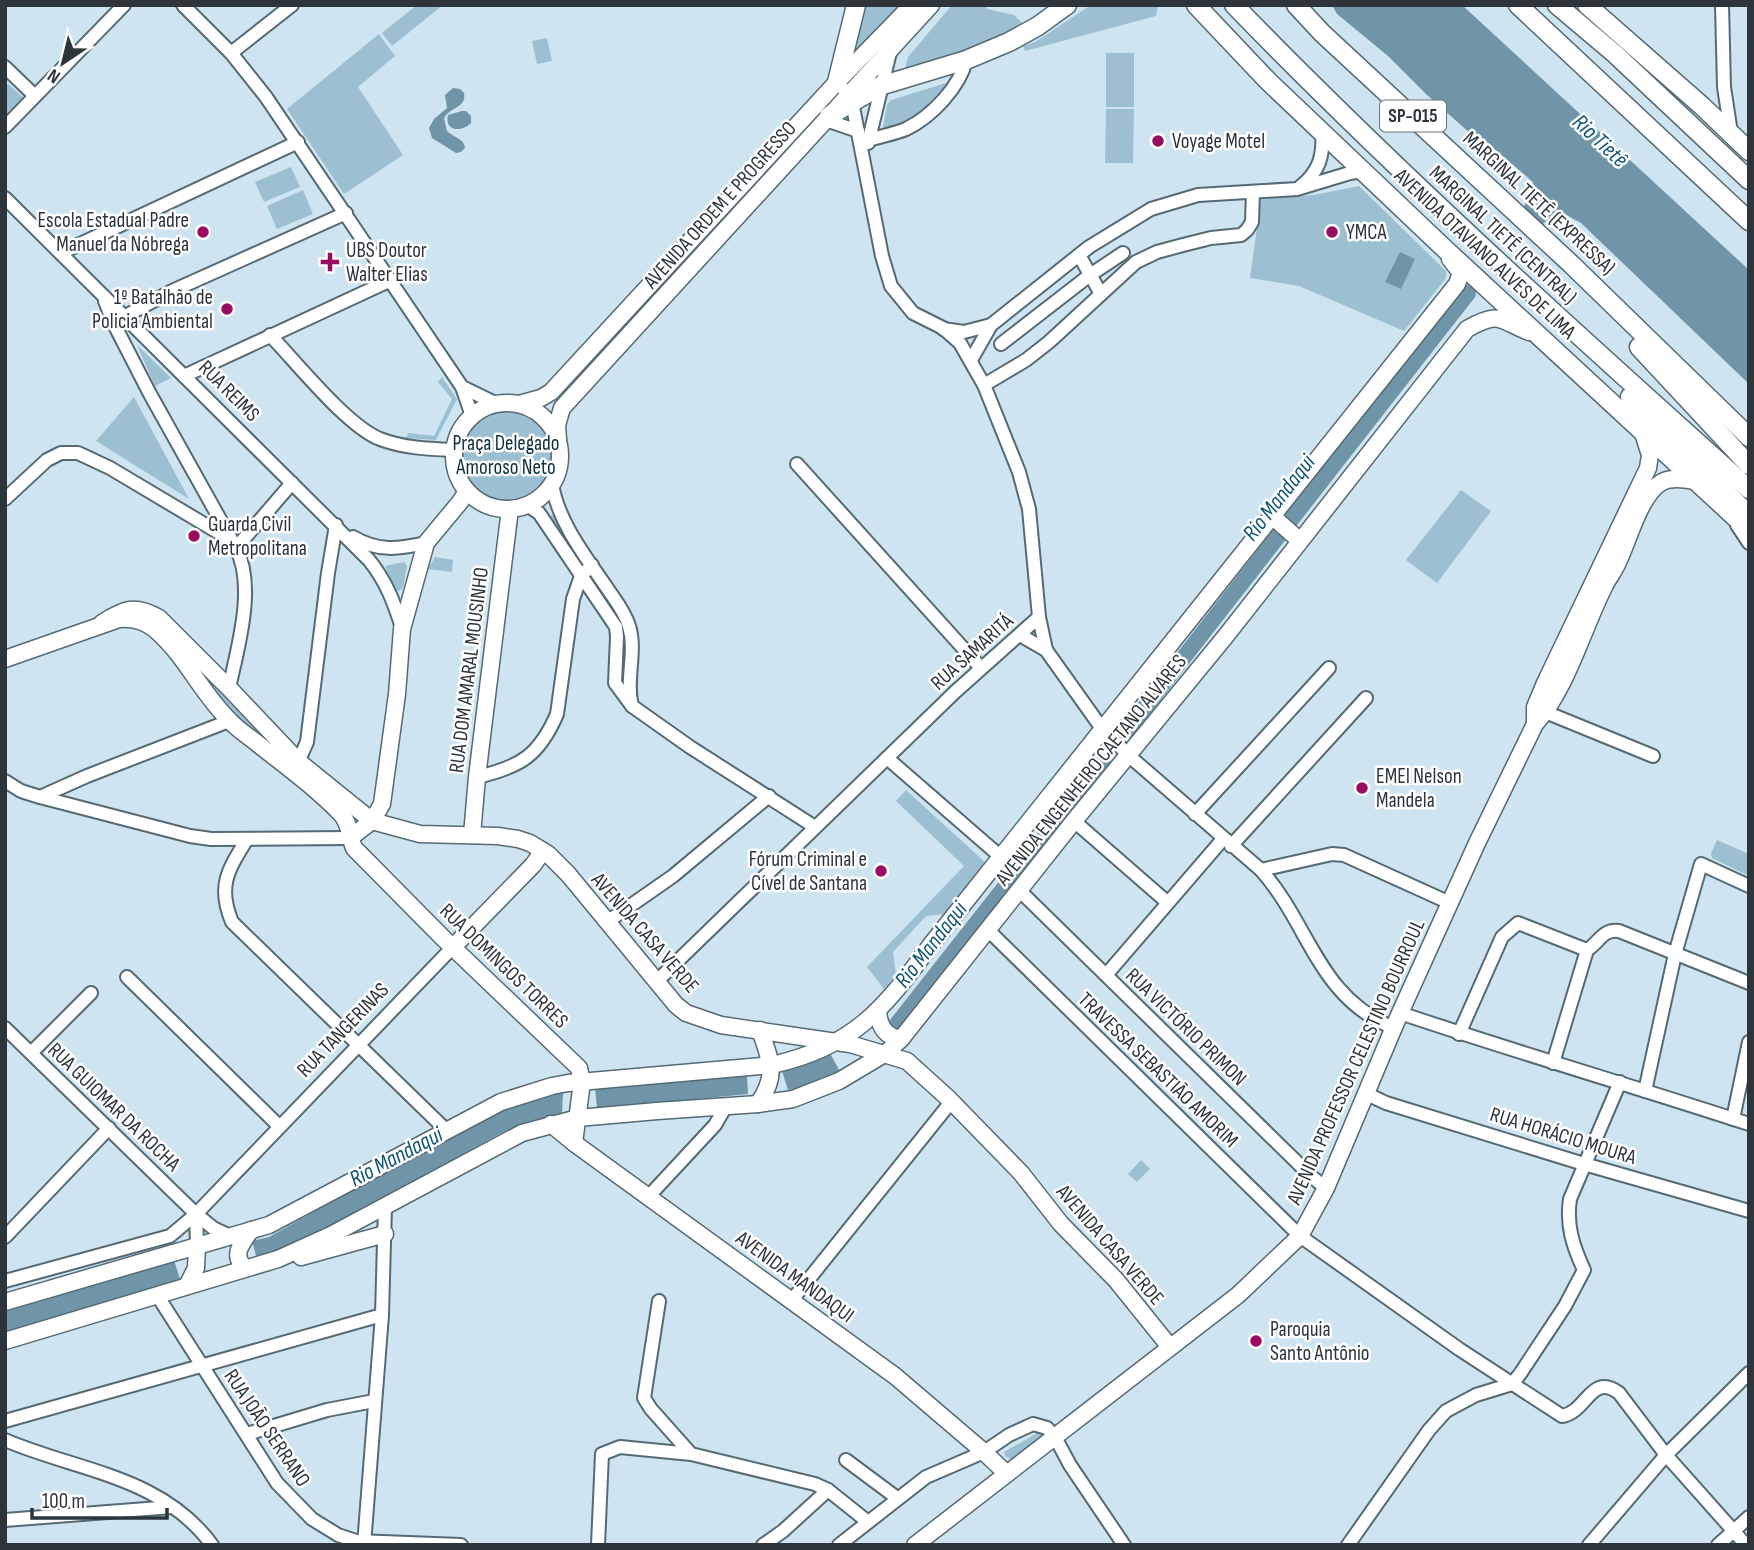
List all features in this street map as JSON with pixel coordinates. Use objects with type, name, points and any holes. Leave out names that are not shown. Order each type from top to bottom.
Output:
[{"type":"highway","points":[[828,118],[846,93],[856,5]]},
{"type":"highway","points":[[846,93],[880,86],[966,60],[1009,42],[1038,26],[1067,5]]},
{"type":"highway","points":[[1189,5],[1217,27]]},
{"type":"highway","name":"AVENIDA OTAVIANO ALVES DE LIMA","points":[[1196,5],[1255,70],[1749,530]]},
{"type":"highway","name":"MARGINAL TIETÊ (CENTRAL)","points":[[1234,5],[1303,76],[1555,315],[1749,489]]},
{"type":"highway","name":"SP-015","points":[[1280,5],[1291,15],[1322,33]]},
{"type":"highway","name":"MARGINAL TIETÊ (EXPRESSA)","points":[[1296,5],[1322,33],[1571,264],[1749,437]]},
{"type":"highway","points":[[1518,5],[1749,221]]},
{"type":"highway","points":[[1544,5],[1587,42],[1615,54]]},
{"type":"highway","points":[[1557,5],[1615,54],[1749,180]]},
{"type":"highway","points":[[1587,5],[1749,151]]},
{"type":"highway","points":[[1571,264],[1579,281],[1749,465]]},
{"type":"highway","points":[[1555,315],[1628,395],[1749,515]]},
{"type":"main road","name":"AVENIDA ORDEM E PROGRESSO","points":[[846,93],[912,5]]},
{"type":"main road","name":"AVENIDA ORDEM E PROGRESSO","points":[[519,404],[541,398],[551,392],[931,5]]},
{"type":"main road","name":"AVENIDA ORDEM E PROGRESSO","points":[[558,440],[557,425],[562,408],[828,118]]},
{"type":"main road","name":"AVENIDA ENGENHEIRO CAETANO ALVARES","points":[[5,1301],[269,1225],[501,1102],[552,1086],[772,1065],[797,1059],[853,1034],[896,991],[1457,284],[1461,273],[1446,250]]},
{"type":"main road","name":"AVENIDA ENGENHEIRO CAETANO ALVARES","points":[[5,1341],[278,1259],[331,1235],[522,1133],[578,1118],[793,1099],[839,1081],[886,1054],[901,1040],[1224,637],[1467,329],[1478,322],[1500,317],[1538,335]]},
{"type":"main road","points":[[497,404],[519,404],[543,417],[552,428],[558,440],[560,463],[552,484],[545,493],[527,505],[500,509],[482,503],[467,491],[459,478],[454,450],[463,426],[472,416],[497,404]]},
{"type":"main road","points":[[1611,567],[1612,543],[1648,468],[1650,455],[1643,433]]},
{"type":"main road","points":[[1648,468],[1657,471],[1661,482],[1679,479],[1694,481]]},
{"type":"main road","name":"AVENIDA PROFESSOR CELESTINO BOURROUL","points":[[915,1545],[1238,1295],[1300,1237],[1326,1188],[1400,1013],[1539,714],[1644,503],[1661,482]]},
{"type":"main road","points":[[426,543],[467,491]]},
{"type":"main road","name":"RUA DOM AMARAL MOUSINHO","points":[[472,835],[510,509]]},
{"type":"main road","points":[[1272,516],[1299,540]]},
{"type":"main road","name":"RUA REIMS","points":[[350,838],[378,814],[386,790],[402,629],[426,543]]},
{"type":"main road","name":"AVENIDA PROFESSOR CELESTINO BOURROUL","points":[[1539,714],[1588,588],[1611,567]]},
{"type":"main road","name":"AVENIDA CASA VERDE","points":[[5,659],[102,623],[127,610],[148,611],[168,626],[229,688],[296,767],[348,822],[350,838]]},
{"type":"main road","name":"AVENIDA CASA VERDE","points":[[102,623],[132,618],[157,631],[229,721],[372,821],[420,834],[518,839],[543,850],[568,874],[677,1006],[686,1013],[721,1025],[837,1042],[907,1061],[1021,1173],[1061,1224],[1115,1280],[1170,1347]]},
{"type":"main road","name":"RUA DOMINGOS TORRES","points":[[350,838],[354,848],[579,1068],[582,1082]]},
{"type":"main road","name":"RUA TANGERINAS","points":[[453,947],[533,865],[543,850]]},
{"type":"main road","points":[[878,1011],[878,1021],[883,1030],[901,1040]]},
{"type":"main road","points":[[758,1104],[767,1091],[772,1065],[760,1030]]},
{"type":"main road","points":[[574,1143],[582,1082]]},
{"type":"main road","name":"AVENIDA MANDAQUI","points":[[551,1124],[895,1376],[1007,1474]]},
{"type":"main road","points":[[246,1268],[239,1262],[238,1252],[251,1230]]},
{"type":"main road","points":[[278,1259],[293,1259],[385,1234]]},
{"type":"main road","points":[[187,1286],[196,1268],[194,1247]]},
{"type":"street","points":[[5,127],[124,5]]},
{"type":"street","points":[[183,5],[230,53],[298,142],[462,387],[472,416]]},
{"type":"street","points":[[230,53],[292,5]]},
{"type":"street","points":[[1722,5],[1724,87],[1731,134]]},
{"type":"street","name":"RUA SAMARITÁ","points":[[864,161],[891,48]]},
{"type":"street","points":[[869,139],[912,125],[934,108],[958,80],[966,60]]},
{"type":"street","points":[[5,67],[35,96]]},
{"type":"street","points":[[1702,106],[1714,99],[1724,87]]},
{"type":"street","name":"RUA SAMARITÁ","points":[[657,981],[981,668],[1039,617],[1029,509],[1019,472],[984,385],[960,343],[943,328],[913,313],[891,286],[882,256],[858,131],[846,93]]},
{"type":"street","points":[[828,118],[858,131]]},
{"type":"street","points":[[872,125],[890,134]]},
{"type":"street","points":[[1297,189],[1312,177],[1321,160],[1322,132]]},
{"type":"street","points":[[61,253],[298,142]]},
{"type":"street","points":[[971,360],[991,325],[1079,255],[1114,230],[1151,209],[1198,195],[1297,189],[1364,171]]},
{"type":"street","points":[[984,385],[1026,360],[1049,342],[1136,262],[1157,252],[1212,238],[1241,235],[1252,222],[1253,192]]},
{"type":"street","name":"RUA REIMS","points":[[5,198],[338,528],[382,576],[393,598],[402,629]]},
{"type":"street","points":[[114,324],[124,315],[346,213]]},
{"type":"street","points":[[1001,344],[1123,253]]},
{"type":"street","points":[[1079,255],[1101,294]]},
{"type":"street","points":[[184,376],[391,280]]},
{"type":"street","points":[[104,298],[114,324],[150,394],[234,544],[244,568],[246,588],[239,643],[229,688]]},
{"type":"street","points":[[943,328],[964,332],[991,325]]},
{"type":"street","points":[[270,335],[349,418],[365,431],[378,439],[397,444],[454,450]]},
{"type":"street","points":[[462,387],[497,404]]},
{"type":"street","points":[[5,499],[47,460],[61,453],[78,453],[110,468],[234,544]]},
{"type":"street","points":[[797,464],[981,668]]},
{"type":"street","points":[[234,544],[292,483]]},
{"type":"street","points":[[552,484],[556,502],[567,524],[629,625],[631,650],[628,692],[632,706]]},
{"type":"street","points":[[527,505],[539,513],[615,628],[615,683],[632,706],[816,827]]},
{"type":"street","points":[[1727,510],[1749,543]]},
{"type":"street","points":[[296,767],[307,742],[328,573],[338,528],[368,545],[390,549],[426,543]]},
{"type":"street","points":[[382,576],[383,561],[390,549]]},
{"type":"street","points":[[477,777],[520,763],[534,753],[549,731],[557,714],[573,599],[581,576],[592,565]]},
{"type":"street","points":[[1039,617],[1046,650],[1103,729],[1128,755],[1261,870],[1277,888],[1335,987],[1357,1007],[1382,1024],[1394,1028]]},
{"type":"street","points":[[1020,635],[1046,650]]},
{"type":"street","points":[[1195,814],[1328,668]]},
{"type":"street","points":[[1106,975],[1167,902],[1366,698]]},
{"type":"street","points":[[1539,714],[1653,756]]},
{"type":"street","points":[[40,797],[229,721]]},
{"type":"street","points":[[887,758],[1001,857]]},
{"type":"street","points":[[5,781],[21,791],[40,797],[190,836],[211,839],[350,838]]},
{"type":"street","points":[[607,922],[673,876],[769,796]]},
{"type":"street","points":[[1074,821],[1167,902]]},
{"type":"street","points":[[247,839],[225,883],[225,905],[232,922],[447,1131]]},
{"type":"street","points":[[1261,870],[1332,854],[1344,855],[1450,903]]},
{"type":"street","points":[[1645,1091],[1675,954],[1701,864],[1749,886]]},
{"type":"street","name":"RUA VICTÓRIO PRIMON","points":[[1020,891],[1326,1188]]},
{"type":"street","points":[[1459,1034],[1502,937],[1518,923],[1587,950]]},
{"type":"street","name":"TRAVESSA SEBASTIÃO AMORIM","points":[[988,930],[1300,1237],[1562,1416],[1574,1411],[1594,1390],[1611,1386],[1666,1455]]},
{"type":"street","points":[[1553,1063],[1587,950],[1601,935],[1610,930],[1619,931],[1749,983]]},
{"type":"street","name":"RUA TANGERINAS","points":[[5,1281],[170,1236],[196,1214],[453,947]]},
{"type":"street","points":[[127,977],[279,1126]]},
{"type":"street","points":[[31,1053],[90,993]]},
{"type":"street","points":[[1400,1013],[1459,1034],[1749,1124]]},
{"type":"street","name":"RUA GUIOMAR DA ROCHA","points":[[5,1028],[196,1214],[213,1228],[230,1236]]},
{"type":"street","points":[[1733,1118],[1749,1042]]},
{"type":"street","points":[[1348,1545],[1429,1430],[1447,1411],[1476,1395],[1512,1384],[1565,1306],[1584,1270],[1572,1242],[1568,1216],[1570,1199],[1620,1082]]},
{"type":"street","name":"RUA HORÁCIO MOURA","points":[[1367,1094],[1387,1103],[1584,1164],[1749,1211]]},
{"type":"street","points":[[792,1300],[951,1102]]},
{"type":"street","points":[[649,1195],[715,1125],[726,1106]]},
{"type":"street","points":[[5,1237],[109,1128]]},
{"type":"street","points":[[364,1543],[382,1315],[385,1206]]},
{"type":"street","points":[[170,1236],[194,1247],[196,1214]]},
{"type":"street","name":"RUA JOÃO SERRANO","points":[[156,1295],[277,1483],[316,1521],[338,1535],[364,1543],[461,1545]]},
{"type":"street","points":[[659,1301],[644,1398],[691,1454]]},
{"type":"street","points":[[5,1421],[382,1315]]},
{"type":"street","points":[[1589,1545],[1666,1455],[1749,1373]]},
{"type":"street","points":[[247,1434],[327,1410],[374,1401]]},
{"type":"street","points":[[839,1545],[926,1477],[984,1452],[1024,1426],[1033,1424],[1047,1427],[1055,1437],[1070,1465],[1124,1545]]},
{"type":"street","points":[[5,1440],[139,1486],[182,1514],[212,1545]]},
{"type":"street","points":[[598,1545],[602,1454],[620,1447],[691,1454],[815,1484],[828,1490],[868,1522]]},
{"type":"street","points":[[1666,1455],[1746,1545]]},
{"type":"street","points":[[846,1460],[897,1498]]},
{"type":"street","points":[[763,1545],[783,1531],[828,1490]]},
{"type":"street","points":[[5,1520],[172,1507]]},
{"type":"street","points":[[1718,1545],[1749,1517]]},
{"type":"green space","points":[[417,5],[443,5],[392,46],[382,33]]},
{"type":"green space","points":[[866,5],[900,5],[854,56]]},
{"type":"green space","points":[[952,5],[986,5],[987,9],[1014,15],[1025,26],[962,53],[905,70],[908,57]]},
{"type":"green space","points":[[1091,5],[1158,5],[1156,16],[1025,51],[1023,46],[1035,42]]},
{"type":"green space","points":[[379,34],[395,56],[358,87],[403,155],[344,194],[287,109]]},
{"type":"green space","points":[[547,38],[552,61],[537,64],[532,41]]},
{"type":"green space","points":[[1106,53],[1134,53],[1134,107],[1106,107]]},
{"type":"green space","points":[[946,83],[919,113],[901,124],[883,127],[887,105],[891,100]]},
{"type":"green space","points":[[8,84],[25,99],[9,116],[5,113],[5,87]]},
{"type":"green space","points":[[1106,109],[1134,109],[1133,163],[1105,163]]},
{"type":"green space","points":[[818,112],[821,115],[701,246],[698,243]]},
{"type":"green space","points":[[291,167],[300,187],[264,202],[255,182]]},
{"type":"green space","name":"YMCA","points":[[1359,186],[1446,271],[1446,278],[1404,331],[1299,286],[1250,278],[1261,198],[1314,195]]},
{"type":"green space","points":[[303,190],[313,214],[277,229],[267,206]]},
{"type":"green space","points":[[137,345],[171,378],[155,386]]},
{"type":"green space","points":[[442,377],[457,399],[436,440],[406,438],[408,433],[434,436],[452,399],[438,382]]},
{"type":"green space","points":[[134,397],[189,499],[96,441]]},
{"type":"green space","name":"Praça Delegado Amoroso Neto","points":[[505,410],[522,414],[537,424],[547,439],[551,456],[547,473],[537,488],[522,498],[505,502],[488,498],[473,488],[463,473],[459,456],[463,439],[473,424],[488,414]]},
{"type":"green space","points":[[1461,490],[1491,511],[1437,583],[1406,560]]},
{"type":"green space","points":[[554,514],[625,627],[626,691],[621,688],[607,605],[550,517]]},
{"type":"green space","points":[[435,557],[453,560],[452,572],[428,569]]},
{"type":"green space","points":[[404,562],[407,566],[403,588],[399,591],[396,590],[385,566]]},
{"type":"green space","points":[[197,662],[266,740],[241,727],[199,674]]},
{"type":"green space","points":[[906,790],[986,863],[944,914],[926,916],[893,952],[896,974],[884,989],[867,967],[964,866],[896,801]]},
{"type":"green space","points":[[1717,840],[1749,854],[1749,876],[1712,858],[1711,853]]},
{"type":"green space","points":[[1141,1160],[1150,1169],[1137,1182],[1128,1174]]},
{"type":"green space","points":[[1039,1432],[1043,1436],[1012,1460],[1005,1456],[1004,1452]]},
{"type":"water","name":"Rio Tietê","points":[[1332,5],[1462,5],[1749,270],[1749,384],[1581,223],[1557,210],[1541,226],[1521,210],[1531,196],[1533,182],[1484,140],[1471,134],[1388,56],[1337,14]]},
{"type":"water","points":[[453,88],[464,93],[461,105],[444,118],[447,131],[464,145],[465,148],[461,152],[456,153],[432,138],[429,128],[434,119],[447,108],[445,95]]},
{"type":"water","points":[[462,111],[471,116],[471,123],[454,129],[447,120],[448,115]]},
{"type":"water","points":[[1400,252],[1415,259],[1401,289],[1385,282]]},
{"type":"water","points":[[830,1053],[840,1072],[809,1086],[788,1090],[782,1071]]},
{"type":"water","points":[[747,1076],[748,1094],[597,1109],[595,1087]]},
{"type":"water","points":[[563,1092],[562,1113],[521,1124],[498,1135],[325,1231],[257,1259],[252,1241],[269,1237],[483,1117],[544,1095]]},
{"type":"water","points":[[174,1260],[180,1279],[5,1334],[5,1309]]},
{"type":"waterway","name":"Rio Mandaqui","points":[[1127,730],[1468,293]]},
{"type":"waterway","name":"Rio Mandaqui","points":[[897,1024],[1103,762]]},
{"type":"place","name":"Voyage Motel","points":[[1158,141]]},
{"type":"place","name":"Escola Estadual Padre Manuel da Nóbrega","points":[[203,232]]},
{"type":"place","name":"YMCA","points":[[1332,232]]},
{"type":"place","name":"UBS Doutor Walter Elias","points":[[330,262]]},
{"type":"place","name":"1º Batalhão de Policia Ambiental","points":[[227,309]]},
{"type":"place","name":"Guarda Civil Metropolitana","points":[[194,536]]},
{"type":"place","name":"EMEI Nelson Mandela","points":[[1362,788]]},
{"type":"place","name":"Fórum Criminal e Cível de Santana","points":[[881,871]]},
{"type":"place","name":"Paroquia Santo Antônio","points":[[1256,1341]]}]
